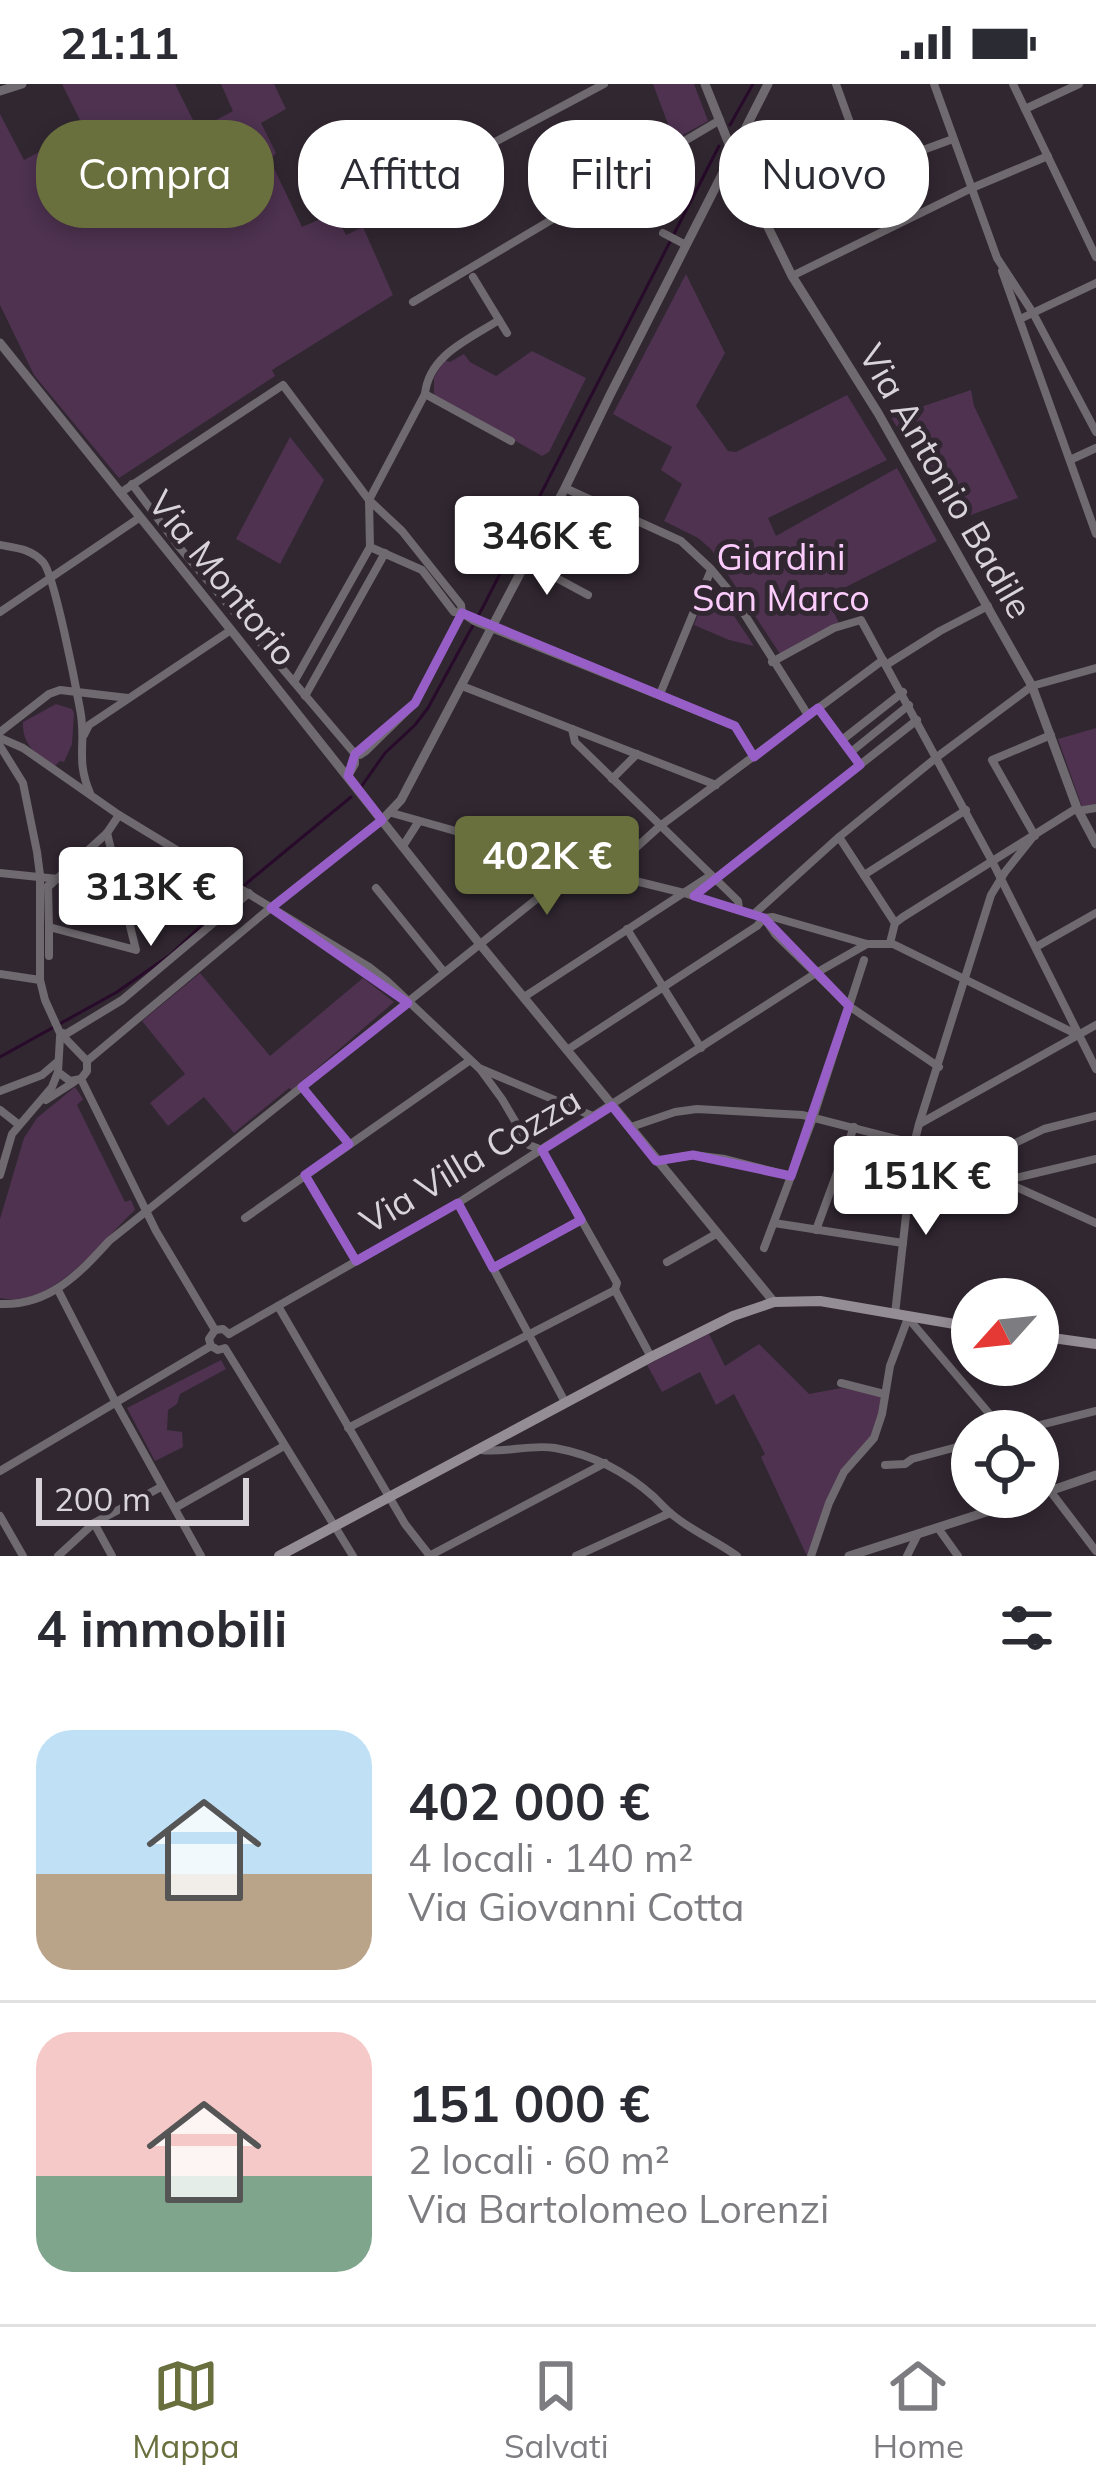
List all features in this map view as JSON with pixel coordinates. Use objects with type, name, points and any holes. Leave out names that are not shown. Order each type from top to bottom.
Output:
[{"type":"main road","points":[[279,1556],[733,1316],[792,1299],[951,1324]]},
{"type":"main road","points":[[1059,1339],[1096,1344]]},
{"type":"street","points":[[0,91],[22,84]]},
{"type":"street","points":[[504,137],[604,84]]},
{"type":"street","name":"Via Antonio Badile","points":[[705,84],[720,120]]},
{"type":"street","points":[[750,120],[768,84]]},
{"type":"street","points":[[836,84],[848,120]]},
{"type":"street","points":[[934,84],[1096,534]]},
{"type":"street","points":[[1013,84],[1096,256]]},
{"type":"street","points":[[1025,110],[1079,84]]},
{"type":"street","points":[[413,302],[719,121]]},
{"type":"street","points":[[929,148],[953,139]]},
{"type":"street","points":[[929,209],[1048,156]]},
{"type":"street","points":[[87,1061],[387,816],[493,628],[719,180]]},
{"type":"street","name":"Via Antonio Badile","points":[[769,228],[1032,686],[1096,844]]},
{"type":"street","points":[[792,275],[889,228]]},
{"type":"street","points":[[663,233],[686,245]]},
{"type":"street","points":[[997,258],[1033,313],[1096,432]]},
{"type":"street","points":[[473,277],[507,333]]},
{"type":"street","points":[[1020,319],[1096,283]]},
{"type":"street","points":[[294,682],[370,547],[369,500],[425,394],[437,360],[499,320]]},
{"type":"street","name":"Via Montorio","points":[[1,345],[359,791],[387,816],[403,846],[479,943],[775,1302]]},
{"type":"street","points":[[120,493],[284,385],[369,500],[421,553],[461,605],[462,613],[415,703],[366,751],[355,754],[347,776]]},
{"type":"street","points":[[425,394],[511,442]]},
{"type":"street","points":[[1070,460],[1096,448]]},
{"type":"street","name":"Via Montorio","points":[[133,484],[180,548],[355,754]]},
{"type":"street","points":[[565,488],[681,542],[711,569],[808,715]]},
{"type":"street","points":[[0,612],[139,518]]},
{"type":"street","points":[[0,545],[27,549],[47,565],[80,708],[80,760],[91,795]]},
{"type":"street","points":[[370,547],[422,570],[454,612],[735,726],[754,757]]},
{"type":"street","points":[[305,696],[385,553]]},
{"type":"street","points":[[527,562],[588,595]]},
{"type":"street","points":[[660,694],[711,569]]},
{"type":"street","points":[[607,874],[660,826],[808,715],[885,662],[989,606]]},
{"type":"street","points":[[772,662],[834,628],[861,620],[966,810],[1095,1065]]},
{"type":"street","points":[[83,737],[88,725],[231,630]]},
{"type":"street","points":[[567,1050],[757,926],[759,916],[839,836],[1032,686],[1096,668]]},
{"type":"street","points":[[462,686],[716,785]]},
{"type":"street","points":[[0,739],[12,721],[60,690],[128,698]]},
{"type":"street","points":[[842,740],[903,692]]},
{"type":"street","points":[[850,752],[910,705]]},
{"type":"street","points":[[818,708],[860,765]]},
{"type":"street","points":[[524,997],[713,877],[917,720]]},
{"type":"street","points":[[12,721],[16,744],[31,764],[71,770],[80,760]]},
{"type":"street","points":[[572,729],[575,742],[738,901],[739,909]]},
{"type":"street","points":[[1034,837],[992,760],[1051,734]]},
{"type":"street","points":[[0,739],[16,744]]},
{"type":"street","points":[[0,739],[23,782],[40,875],[40,980],[60,1032],[87,1061],[87,1071],[78,1080],[35,1108]]},
{"type":"street","points":[[612,779],[637,754]]},
{"type":"street","points":[[23,782],[31,764]]},
{"type":"street","points":[[57,771],[119,815],[369,968],[479,1068],[529,1144],[542,1150],[617,1283],[615,1290],[651,1357]]},
{"type":"street","points":[[890,944],[895,923],[1078,809],[1096,808]]},
{"type":"street","points":[[864,875],[966,810]]},
{"type":"street","points":[[49,887],[107,833],[119,815]]},
{"type":"street","points":[[387,816],[419,820],[867,944],[905,948],[1078,1035]]},
{"type":"street","points":[[403,846],[419,820]]},
{"type":"street","points":[[49,927],[136,950],[107,833]]},
{"type":"street","points":[[839,836],[895,923]]},
{"type":"street","points":[[811,1556],[844,1472],[874,1438],[902,1317],[903,1243],[919,1124],[992,895],[1034,837]]},
{"type":"street","points":[[0,1304],[32,1301],[80,1273],[110,1241],[564,878],[569,863]]},
{"type":"street","points":[[0,873],[58,879]]},
{"type":"street","points":[[40,875],[49,887],[50,956]]},
{"type":"street","points":[[376,888],[444,972]]},
{"type":"street","points":[[60,1032],[66,1034],[122,1000],[248,893]]},
{"type":"street","points":[[1036,947],[1096,913]]},
{"type":"street","points":[[759,916],[849,1006],[939,1067]]},
{"type":"street","points":[[627,929],[700,1048]]},
{"type":"street","name":"Via Villa Cozza","points":[[229,1334],[458,1203],[867,944]]},
{"type":"street","points":[[764,1248],[813,1118],[864,960]]},
{"type":"street","points":[[0,974],[40,980]]},
{"type":"street","points":[[919,1124],[1096,1024]]},
{"type":"street","points":[[0,1175],[18,1124],[52,1087],[60,1032]]},
{"type":"street","points":[[0,1090],[42,1075],[68,1051],[76,1051]]},
{"type":"street","points":[[245,1218],[469,1060]]},
{"type":"street","points":[[59,1063],[65,1080],[78,1080]]},
{"type":"street","points":[[479,1068],[595,1117]]},
{"type":"street","points":[[502,1078],[502,1099]]},
{"type":"street","points":[[78,1080],[214,1330]]},
{"type":"street","points":[[302,1087],[349,1144]]},
{"type":"street","points":[[631,1127],[697,1109],[813,1118],[914,1144],[1096,1223]]},
{"type":"street","points":[[0,1110],[18,1124]]},
{"type":"street","points":[[970,1165],[1044,1129],[1096,1116]]},
{"type":"street","points":[[816,1230],[854,1127]]},
{"type":"street","points":[[656,1161],[694,1155],[791,1176]]},
{"type":"street","points":[[1005,1180],[1096,1160]]},
{"type":"street","name":"Via Villa Cozza","points":[[305,1175],[356,1261]]},
{"type":"street","points":[[458,1203],[566,1403]]},
{"type":"street","points":[[494,1268],[581,1220]]},
{"type":"street","points":[[774,1223],[903,1243]]},
{"type":"street","points":[[667,1262],[716,1234]]},
{"type":"street","points":[[58,1290],[201,1556]]},
{"type":"street","points":[[347,1428],[615,1290]]},
{"type":"street","points":[[278,1306],[389,1498],[429,1556],[605,1463]]},
{"type":"street","points":[[902,1317],[985,1410]]},
{"type":"street","points":[[214,1330],[229,1334],[225,1348],[211,1346],[214,1330]]},
{"type":"street","points":[[0,1471],[211,1346]]},
{"type":"street","points":[[225,1348],[353,1556]]},
{"type":"street","points":[[841,1383],[884,1394]]},
{"type":"street","points":[[1059,1420],[1096,1411]]},
{"type":"street","points":[[175,1508],[284,1446]]},
{"type":"street","points":[[479,1450],[523,1446],[581,1453],[621,1470],[670,1513],[723,1552],[737,1556]]},
{"type":"street","points":[[885,1465],[905,1464],[951,1449]]},
{"type":"street","points":[[1059,1488],[1096,1475]]},
{"type":"street","points":[[58,1556],[94,1523],[161,1487]]},
{"type":"street","points":[[1059,1502],[1096,1551]]},
{"type":"street","points":[[576,1556],[670,1513]]},
{"type":"street","points":[[0,1516],[3,1531],[23,1556]]},
{"type":"street","points":[[849,1556],[969,1518]]},
{"type":"street","points":[[94,1523],[112,1556]]},
{"type":"street","points":[[938,1528],[958,1556]]},
{"type":"street","points":[[908,1556],[918,1534]]},
{"type":"highlighted area","points":[[462,613],[735,726],[754,757],[818,708],[860,765],[694,896],[764,918],[849,1006],[791,1176],[693,1155],[656,1161],[612,1106],[542,1150],[581,1220],[493,1268],[458,1203],[356,1261],[305,1175],[349,1144],[302,1087],[408,1003],[271,908],[382,820],[348,776],[355,754],[415,703]]},
{"type":"green space","points":[[62,84],[175,84],[193,120],[80,120]]},
{"type":"green space","points":[[221,84],[274,84],[286,109],[266,120],[216,120],[233,111]]},
{"type":"green space","points":[[653,84],[694,84],[708,121],[695,128],[695,120],[666,120]]},
{"type":"green space","points":[[0,114],[24,160],[36,154],[36,228],[274,228],[274,168],[298,228],[342,228],[346,235],[363,228],[393,295],[272,370],[275,376],[119,478],[34,375],[0,305]]},
{"type":"green space","name":"Giardini San Marco","points":[[686,274],[725,353],[696,406],[728,451],[736,452],[847,395],[887,460],[768,518],[776,536],[897,468],[937,541],[836,592],[828,600],[839,623],[780,654],[711,549],[664,521],[682,484],[661,470],[672,447],[613,414]]},
{"type":"green space","points":[[532,351],[586,378],[549,452],[542,456],[434,395],[434,378],[444,360],[450,362],[464,354],[496,376]]},
{"type":"green space","points":[[971,390],[974,406],[1018,498],[954,521],[891,417]]},
{"type":"green space","points":[[290,437],[324,480],[280,564],[236,539]]},
{"type":"green space","points":[[712,590],[718,592],[754,646],[694,625]]},
{"type":"green space","points":[[56,704],[74,713],[72,744],[64,762],[54,767],[28,743],[23,722]]},
{"type":"green space","points":[[1096,728],[1096,804],[1082,807],[1058,739]]},
{"type":"green space","points":[[200,973],[270,1056],[363,978],[394,1002],[234,1133],[204,1097],[168,1126],[150,1103],[185,1074],[142,1021]]},
{"type":"green space","points":[[75,1087],[83,1099],[77,1105],[125,1202],[131,1200],[135,1210],[57,1283],[20,1299],[0,1298],[0,1219],[24,1138],[37,1118]]},
{"type":"green space","points":[[709,1334],[725,1366],[759,1344],[809,1394],[841,1388],[881,1395],[872,1437],[841,1471],[807,1556],[761,1457],[765,1454],[734,1394],[716,1405],[700,1372],[662,1392],[647,1365]]},
{"type":"green space","points":[[221,1360],[226,1369],[180,1394],[168,1410],[167,1430],[182,1432],[183,1447],[155,1461],[127,1408]]},
{"type":"waterway","points":[[733,120],[753,84]]},
{"type":"waterway","points":[[361,787],[385,753],[428,708],[719,146]]},
{"type":"waterway","points":[[0,1057],[117,992],[170,955],[248,882],[351,797]]}]
